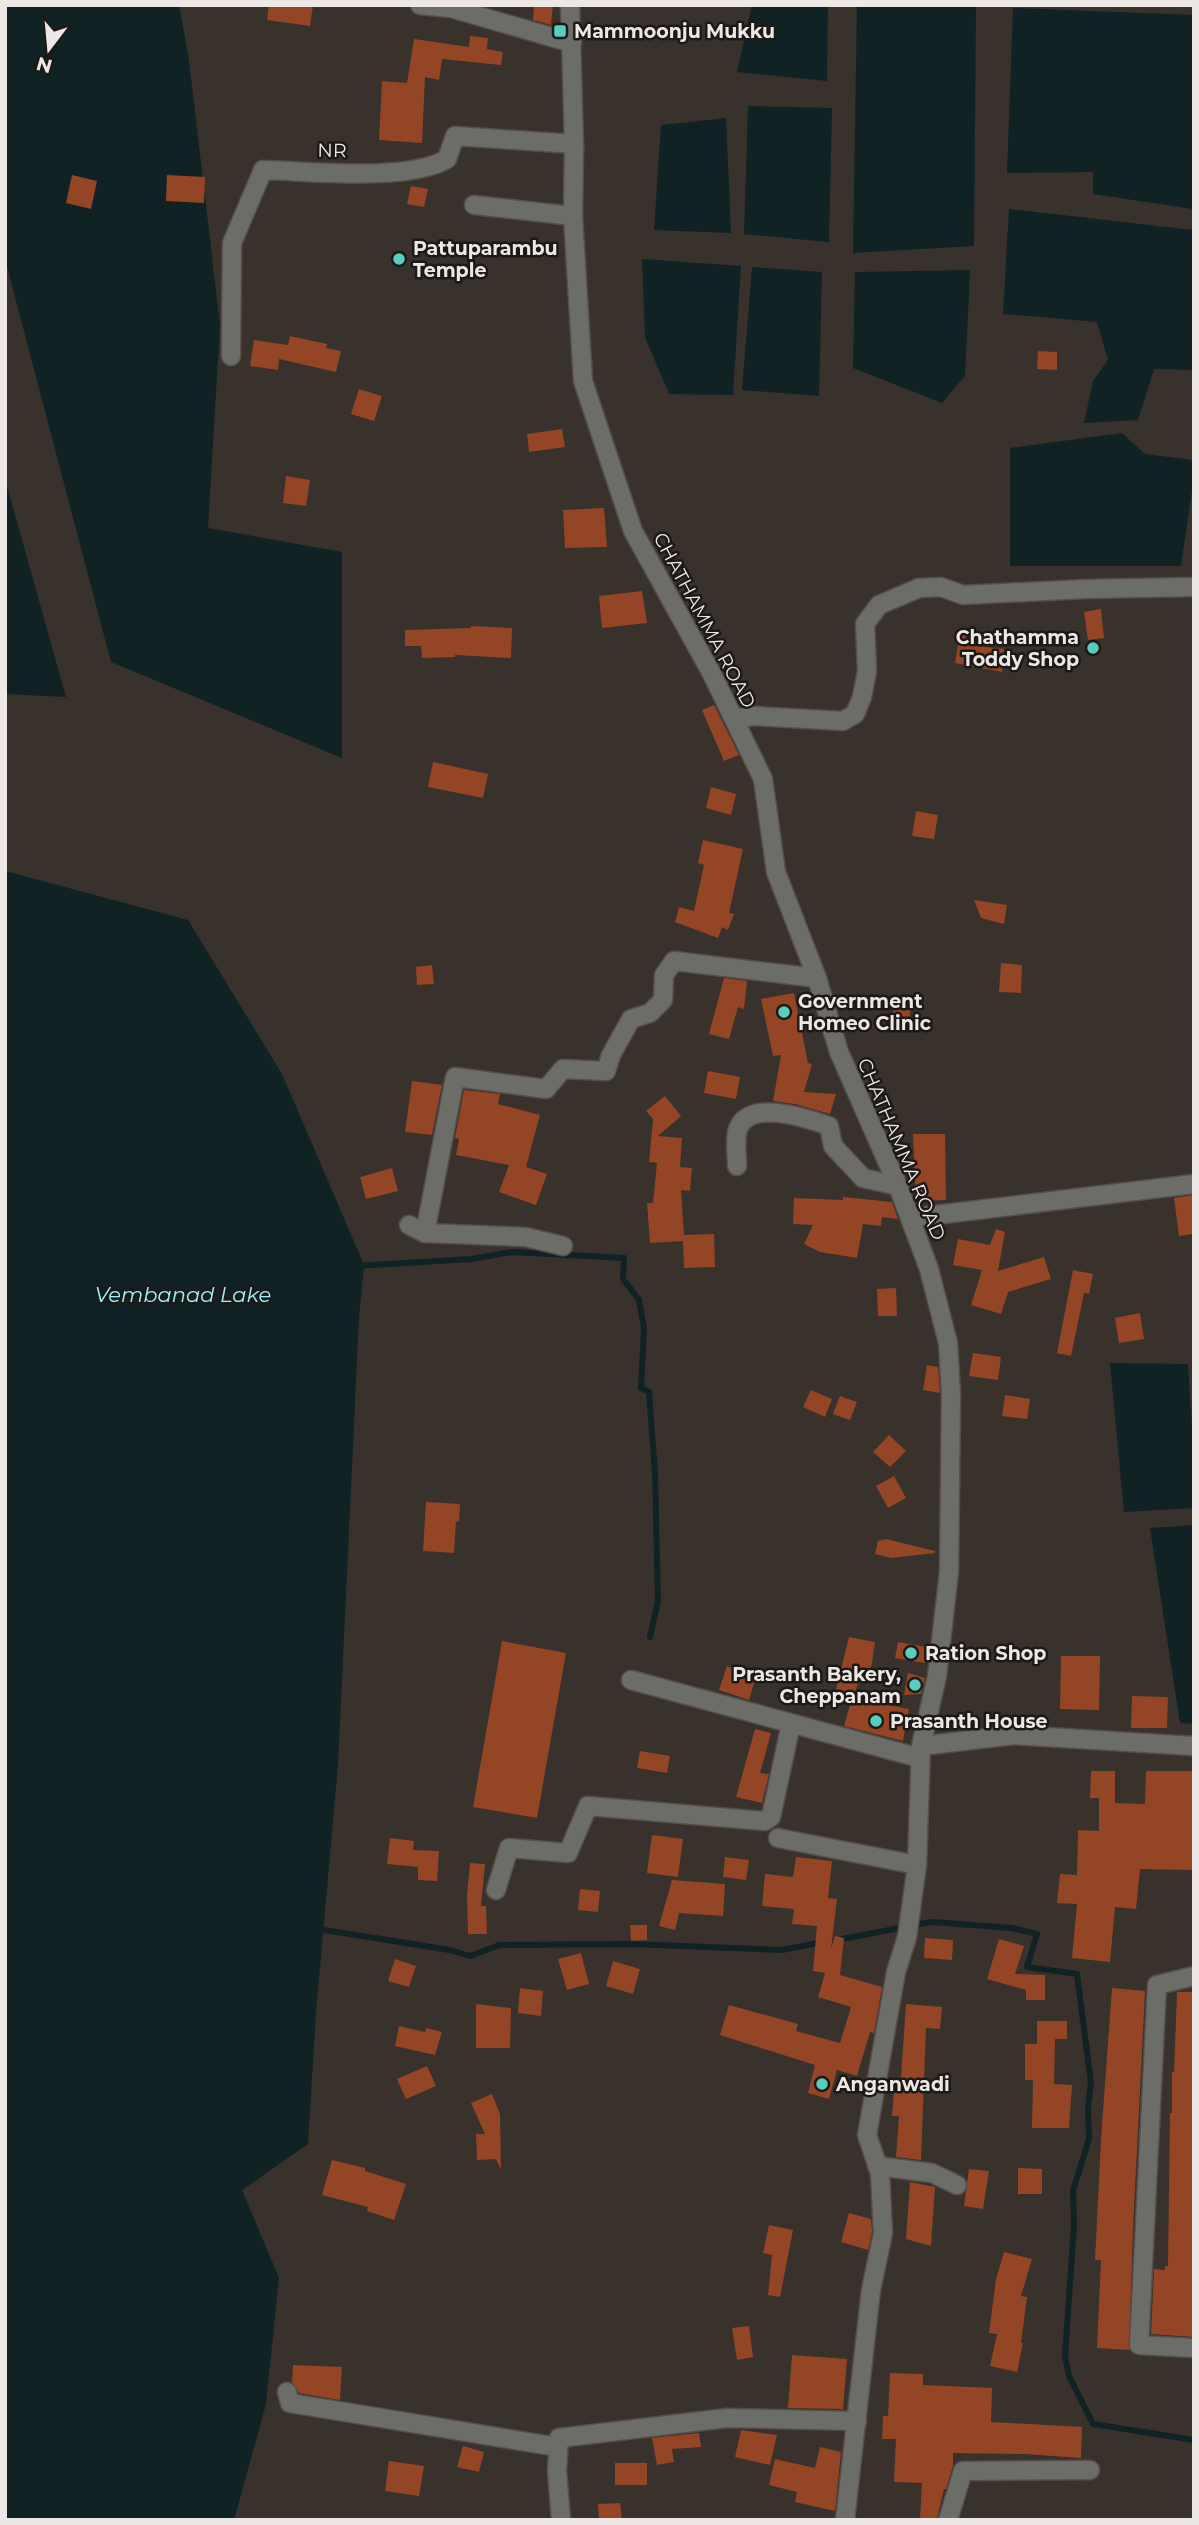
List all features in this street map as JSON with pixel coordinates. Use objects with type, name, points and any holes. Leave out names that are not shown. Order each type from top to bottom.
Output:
[{"type":"street","points":[[420,5],[451,8],[572,43]]},
{"type":"street","name":"CHATHAMMA ROAD","points":[[570,5],[573,216],[583,381],[633,531],[712,674],[763,779],[776,872],[817,978],[839,1052],[898,1186],[929,1269],[948,1343],[951,1394],[949,1572],[937,1676],[921,1752],[917,1865],[907,1937],[896,1972],[867,2135],[880,2172],[883,2233],[871,2290],[845,2520]]},
{"type":"street","name":"NR","points":[[231,356],[232,243],[262,170],[404,172],[435,166],[447,159],[455,136],[574,144]]},
{"type":"street","points":[[474,205],[573,216]]},
{"type":"street","points":[[734,719],[754,716],[843,721],[855,714],[863,697],[867,671],[865,624],[879,605],[919,588],[941,587],[963,595],[1194,587]]},
{"type":"street","points":[[563,1246],[526,1237],[417,1229],[455,1077],[546,1089],[563,1069],[606,1071],[611,1055],[631,1019],[650,1013],[663,1000],[664,975],[674,961],[817,978]]},
{"type":"street","points":[[737,1166],[737,1130],[746,1119],[758,1112],[794,1115],[828,1126],[833,1146],[863,1178],[898,1186]]},
{"type":"street","points":[[910,1218],[1194,1184]]},
{"type":"street","points":[[631,1680],[792,1724],[921,1752],[1014,1735],[1194,1746]]},
{"type":"street","points":[[496,1890],[509,1848],[568,1853],[588,1806],[765,1821],[771,1817],[792,1724]]},
{"type":"street","points":[[778,1838],[917,1865]]},
{"type":"street","points":[[1194,1976],[1157,1984],[1139,2345],[1194,2348]]},
{"type":"street","points":[[877,2166],[932,2173],[957,2185]]},
{"type":"street","points":[[287,2392],[290,2403],[558,2447]]},
{"type":"street","points":[[561,2520],[557,2470],[559,2438],[727,2418],[857,2421]]},
{"type":"street","points":[[948,2520],[963,2471],[1090,2470]]},
{"type":"water","points":[[5,5],[179,5],[189,60],[220,325],[208,528],[342,552],[342,758],[111,662],[5,259]]},
{"type":"water","points":[[752,5],[828,5],[827,81],[737,72]]},
{"type":"water","points":[[857,5],[976,5],[974,246],[853,253]]},
{"type":"water","points":[[1013,8],[1194,15],[1193,209],[1093,194],[1093,172],[1007,173]]},
{"type":"water","points":[[748,106],[832,108],[829,242],[744,234]]},
{"type":"water","points":[[726,118],[731,233],[654,230],[661,125]]},
{"type":"water","points":[[1009,209],[1193,230],[1192,370],[1154,369],[1138,420],[1084,423],[1093,381],[1108,360],[1097,322],[1003,314]]},
{"type":"water","points":[[642,259],[741,266],[733,395],[669,394],[645,337]]},
{"type":"water","points":[[752,267],[822,272],[819,396],[742,390]]},
{"type":"water","points":[[970,270],[965,376],[942,403],[853,368],[855,272]]},
{"type":"water","points":[[1122,433],[1145,454],[1194,460],[1181,566],[1010,566],[1010,448]]},
{"type":"water","points":[[5,479],[66,697],[5,694]]},
{"type":"water","name":"Vembanad Lake","points":[[5,871],[188,920],[282,1074],[364,1265],[359,1317],[338,1765],[316,2012],[308,2144],[242,2190],[279,2278],[266,2404],[234,2520],[5,2520]]},
{"type":"water","points":[[1110,1363],[1188,1364],[1194,1508],[1124,1512]]},
{"type":"water","points":[[1194,1525],[1194,1724],[1180,1723],[1150,1528]]},
{"type":"building","points":[[269,5],[313,5],[310,26],[267,20]]},
{"type":"building","points":[[534,5],[553,5],[551,25],[533,20]]},
{"type":"building","points":[[470,36],[488,38],[487,49],[503,52],[501,65],[442,59],[439,80],[425,77],[422,143],[379,140],[382,81],[407,83],[414,39],[469,47]]},
{"type":"building","points":[[72,175],[97,181],[91,209],[66,203]]},
{"type":"building","points":[[167,175],[205,177],[204,203],[166,201]]},
{"type":"building","points":[[411,186],[428,189],[424,207],[407,204]]},
{"type":"building","points":[[290,336],[327,344],[326,348],[341,351],[336,372],[279,359],[278,370],[250,366],[254,340],[288,345]]},
{"type":"building","points":[[1038,351],[1057,352],[1057,370],[1037,369]]},
{"type":"building","points":[[359,389],[382,396],[374,421],[351,414]]},
{"type":"building","points":[[562,429],[565,447],[529,452],[527,434]]},
{"type":"building","points":[[286,476],[310,480],[306,506],[283,503]]},
{"type":"building","points":[[604,508],[607,547],[565,548],[563,510]]},
{"type":"building","points":[[642,591],[647,623],[602,628],[599,596]]},
{"type":"building","points":[[1101,609],[1104,638],[1088,640],[1084,612]]},
{"type":"building","points":[[471,626],[512,628],[511,658],[455,655],[422,658],[421,646],[405,646],[405,630]]},
{"type":"building","points":[[961,628],[979,631],[976,646],[1004,649],[1002,672],[955,663]]},
{"type":"building","points":[[714,705],[739,755],[724,761],[702,710]]},
{"type":"building","points":[[433,762],[488,774],[483,798],[428,787]]},
{"type":"building","points":[[711,787],[736,794],[731,815],[706,808]]},
{"type":"building","points":[[916,811],[938,815],[934,839],[912,836]]},
{"type":"building","points":[[703,840],[743,849],[729,913],[734,914],[728,930],[722,927],[718,938],[675,922],[679,907],[694,911],[704,865],[698,863]]},
{"type":"building","points":[[974,900],[1007,905],[1004,924],[981,918]]},
{"type":"building","points":[[1001,963],[1022,965],[1021,993],[999,992]]},
{"type":"building","points":[[432,965],[434,984],[417,985],[416,967]]},
{"type":"building","points":[[724,978],[747,981],[744,1009],[738,1007],[729,1039],[709,1034]]},
{"type":"building","points":[[794,993],[808,1063],[812,1064],[804,1092],[836,1094],[830,1114],[773,1101],[781,1055],[773,1056],[761,999]]},
{"type":"building","points":[[894,1006],[911,1009],[907,1029],[890,1026]]},
{"type":"building","points":[[708,1071],[740,1077],[736,1099],[704,1093]]},
{"type":"building","points":[[412,1081],[442,1085],[432,1135],[405,1132]]},
{"type":"building","points":[[464,1090],[500,1094],[498,1104],[540,1115],[526,1167],[547,1174],[536,1205],[499,1192],[509,1165],[456,1155],[459,1139],[455,1138]]},
{"type":"building","points":[[665,1096],[681,1116],[658,1136],[682,1138],[680,1167],[692,1168],[690,1191],[681,1190],[684,1235],[714,1234],[715,1267],[684,1268],[683,1241],[650,1243],[647,1203],[653,1203],[657,1163],[649,1162],[653,1119],[646,1111]]},
{"type":"building","points":[[913,1134],[945,1134],[946,1200],[916,1201]]},
{"type":"building","points":[[392,1168],[398,1191],[366,1199],[360,1177]]},
{"type":"building","points":[[1194,1195],[1194,1234],[1179,1236],[1174,1198]]},
{"type":"building","points":[[843,1197],[892,1202],[898,1219],[882,1217],[881,1226],[863,1224],[857,1258],[820,1252],[804,1244],[813,1225],[793,1224],[794,1198],[843,1200]]},
{"type":"building","points":[[996,1229],[1005,1232],[998,1271],[1044,1257],[1051,1279],[1008,1292],[1001,1314],[971,1305],[982,1270],[953,1265],[958,1239],[990,1245]]},
{"type":"building","points":[[1073,1270],[1093,1274],[1089,1294],[1084,1293],[1071,1356],[1057,1353]]},
{"type":"building","points":[[896,1288],[897,1316],[878,1316],[877,1289]]},
{"type":"building","points":[[1140,1313],[1144,1339],[1119,1343],[1115,1318]]},
{"type":"building","points":[[973,1353],[1001,1357],[998,1380],[969,1376]]},
{"type":"building","points":[[927,1365],[938,1367],[940,1393],[923,1390]]},
{"type":"building","points":[[811,1390],[832,1399],[825,1417],[803,1407]]},
{"type":"building","points":[[1005,1395],[1030,1399],[1027,1419],[1002,1416]]},
{"type":"building","points":[[840,1396],[857,1402],[850,1420],[833,1414]]},
{"type":"building","points":[[889,1435],[906,1451],[890,1467],[873,1452]]},
{"type":"building","points":[[894,1476],[906,1498],[888,1508],[876,1486]]},
{"type":"building","points":[[426,1502],[460,1504],[454,1553],[423,1551]]},
{"type":"building","points":[[886,1539],[935,1553],[891,1558],[875,1554],[878,1541]]},
{"type":"building","points":[[849,1637],[875,1642],[871,1669],[862,1668],[855,1694],[836,1690]]},
{"type":"building","points":[[502,1641],[566,1653],[537,1818],[473,1807]]},
{"type":"building","name":"Ration Shop","points":[[898,1642],[927,1647],[925,1663],[895,1658]]},
{"type":"building","points":[[1061,1656],[1100,1656],[1099,1710],[1060,1709]]},
{"type":"building","points":[[727,1666],[756,1676],[749,1700],[719,1690]]},
{"type":"building","points":[[908,1673],[925,1678],[921,1694],[904,1695]]},
{"type":"building","points":[[1132,1696],[1168,1697],[1167,1728],[1131,1728]]},
{"type":"building","name":"Prasanth House","points":[[852,1698],[909,1709],[903,1741],[844,1726]]},
{"type":"building","points":[[755,1729],[771,1733],[760,1773],[769,1774],[762,1803],[736,1797]]},
{"type":"building","points":[[640,1751],[670,1756],[667,1773],[637,1768]]},
{"type":"building","points":[[1091,1771],[1115,1771],[1115,1803],[1145,1804],[1146,1771],[1194,1771],[1194,1870],[1140,1869],[1136,1909],[1115,1907],[1110,1962],[1072,1958],[1077,1904],[1057,1903],[1060,1874],[1077,1875],[1078,1830],[1099,1831],[1099,1798],[1090,1798]]},
{"type":"building","points":[[652,1835],[683,1839],[678,1877],[647,1873]]},
{"type":"building","points":[[390,1838],[414,1841],[413,1850],[439,1851],[437,1881],[418,1880],[418,1867],[387,1864]]},
{"type":"building","points":[[725,1857],[749,1860],[746,1880],[723,1877]]},
{"type":"building","points":[[796,1857],[832,1861],[828,1898],[837,1899],[831,1949],[835,1936],[844,1938],[840,1975],[882,1987],[874,2033],[870,2032],[857,2076],[837,2070],[829,2099],[808,2093],[815,2065],[720,2035],[729,2005],[798,2024],[796,2031],[840,2043],[851,2007],[818,1997],[825,1973],[813,1971],[817,1926],[792,1924],[794,1909],[762,1906],[765,1874],[793,1877]]},
{"type":"building","points":[[470,1863],[485,1864],[481,1906],[486,1906],[487,1934],[468,1934]]},
{"type":"building","points":[[672,1880],[725,1884],[723,1916],[679,1913],[675,1930],[659,1926]]},
{"type":"building","points":[[580,1889],[600,1891],[598,1912],[578,1910]]},
{"type":"building","points":[[630,1925],[647,1925],[647,1940],[631,1941]]},
{"type":"building","points":[[925,1938],[953,1940],[952,1960],[924,1958]]},
{"type":"building","points":[[999,1939],[1024,1946],[1015,1974],[1045,1975],[1045,2000],[1026,2000],[1026,1990],[987,1979]]},
{"type":"building","points":[[581,1953],[589,1984],[567,1990],[558,1959]]},
{"type":"building","points":[[395,1959],[416,1966],[409,1987],[388,1981]]},
{"type":"building","points":[[613,1961],[640,1969],[633,1994],[606,1986]]},
{"type":"building","points":[[520,1988],[543,1991],[541,2016],[518,2013]]},
{"type":"building","points":[[1112,1988],[1145,1991],[1129,2350],[1097,2348],[1101,2260],[1095,2260]]},
{"type":"building","points":[[1177,1992],[1194,1992],[1194,2337],[1151,2334],[1154,2269],[1165,2270],[1165,2266],[1168,2266],[1170,2113]]},
{"type":"building","points":[[476,2004],[511,2008],[510,2048],[476,2048]]},
{"type":"building","points":[[906,2004],[942,2007],[940,2029],[926,2028],[921,2160],[896,2157],[899,2116],[892,2116],[894,2090],[900,2091]]},
{"type":"building","points":[[1037,2021],[1067,2021],[1067,2039],[1055,2039],[1054,2084],[1072,2085],[1069,2128],[1032,2128],[1033,2080],[1025,2080],[1025,2044],[1037,2044]]},
{"type":"building","points":[[399,2026],[425,2032],[426,2028],[442,2032],[435,2055],[395,2046]]},
{"type":"building","points":[[427,2066],[436,2086],[406,2099],[397,2079]]},
{"type":"building","points":[[492,2094],[500,2114],[501,2170],[496,2159],[477,2160],[476,2134],[485,2134],[471,2103]]},
{"type":"building","points":[[332,2160],[365,2168],[365,2171],[406,2184],[394,2220],[367,2211],[368,2207],[322,2195]]},
{"type":"building","points":[[1018,2168],[1042,2169],[1042,2194],[1018,2194]]},
{"type":"building","points":[[969,2169],[989,2171],[983,2209],[964,2206]]},
{"type":"building","points":[[910,2182],[935,2187],[931,2246],[906,2239]]},
{"type":"building","points":[[849,2213],[871,2219],[872,2232],[868,2250],[841,2242]]},
{"type":"building","points":[[769,2225],[793,2230],[780,2297],[768,2295],[772,2255],[763,2253]]},
{"type":"building","points":[[1004,2252],[1032,2259],[1021,2296],[1027,2297],[1023,2343],[1017,2372],[990,2366],[997,2334],[989,2333],[996,2279]]},
{"type":"building","points":[[749,2326],[753,2357],[737,2360],[732,2328]]},
{"type":"building","points":[[792,2355],[847,2359],[843,2409],[788,2408]]},
{"type":"building","points":[[293,2365],[342,2367],[340,2400],[299,2393],[292,2382]]},
{"type":"building","points":[[890,2373],[923,2374],[923,2385],[992,2388],[991,2422],[1082,2427],[1081,2458],[953,2453],[953,2466],[937,2519],[920,2518],[922,2483],[894,2482],[896,2439],[882,2439],[883,2416],[888,2416]]},
{"type":"building","points":[[741,2430],[777,2435],[770,2465],[735,2457]]},
{"type":"building","points":[[699,2433],[701,2447],[672,2449],[674,2462],[657,2465],[652,2438]]},
{"type":"building","points":[[463,2446],[484,2452],[479,2472],[457,2467]]},
{"type":"building","points":[[820,2447],[841,2452],[835,2511],[795,2502],[797,2492],[769,2485],[775,2459],[815,2468]]},
{"type":"building","points":[[389,2461],[424,2466],[419,2496],[385,2491]]},
{"type":"building","points":[[615,2463],[647,2463],[647,2485],[615,2485]]},
{"type":"building","points":[[620,2503],[622,2520],[599,2520],[598,2504]]},
{"type":"waterway","points":[[356,1266],[471,1259],[511,1252],[624,1258],[623,1279],[639,1300],[644,1328],[641,1388],[649,1392],[655,1473],[658,1601],[650,1637]]},
{"type":"waterway","points":[[920,1924],[933,1922],[1012,1928],[1037,1934],[1027,1967],[1077,1974],[1091,2083],[1088,2107],[1089,2139],[1073,2191],[1074,2225],[1065,2356],[1069,2376],[1093,2424],[1194,2440]]},
{"type":"waterway","points":[[837,1940],[900,1928]]},
{"type":"waterway","points":[[318,1929],[450,1950],[470,1956],[499,1945],[632,1944],[782,1950],[823,1942]]},
{"type":"place","name":"Mammoonju Mukku","points":[[560,31]]},
{"type":"place","name":"Pattuparambu Temple","points":[[399,259]]},
{"type":"place","name":"Chathamma Toddy Shop","points":[[1093,648]]},
{"type":"place","name":"Government Homeo Clinic","points":[[784,1012]]},
{"type":"place","name":"Ration Shop","points":[[911,1653]]},
{"type":"place","name":"Prasanth Bakery, Cheppanam","points":[[915,1685]]},
{"type":"place","name":"Prasanth House","points":[[876,1721]]},
{"type":"place","name":"Anganwadi","points":[[822,2084]]}]
